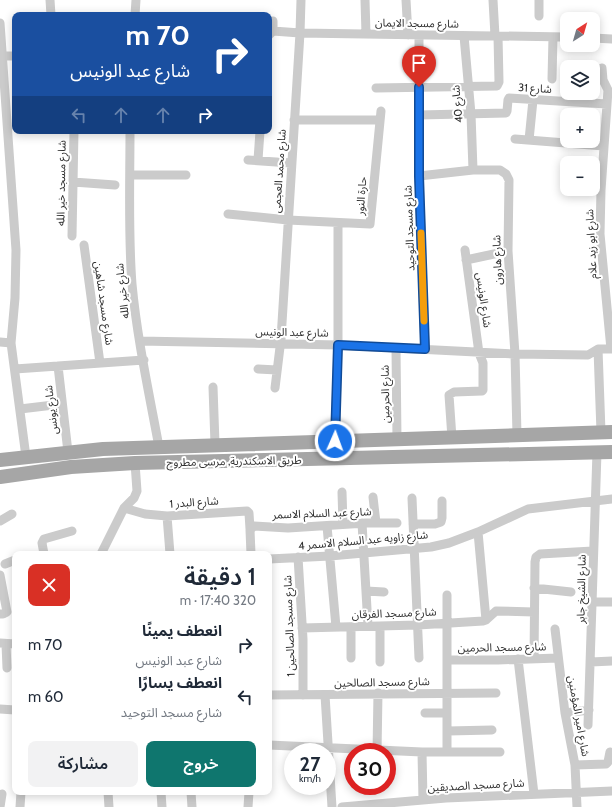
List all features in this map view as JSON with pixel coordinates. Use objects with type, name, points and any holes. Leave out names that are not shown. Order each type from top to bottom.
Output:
[{"type":"main road","name":"طريق الاسكندرية, مرسى مطروح","points":[[0,460],[68,452],[215,444],[397,440],[606,432]]},
{"type":"main road","name":"طريق الاسكندرية, مرسى مطروح","points":[[0,477],[71,467],[135,463],[612,452]]},
{"type":"street","points":[[50,0],[51,12]]},
{"type":"street","points":[[135,12],[136,0]]},
{"type":"street","name":"شارع محمد العجمى","points":[[275,388],[281,339],[301,0]]},
{"type":"street","points":[[365,0],[366,34]]},
{"type":"street","points":[[406,0],[408,35]]},
{"type":"street","points":[[376,88],[495,86],[499,83],[497,36],[493,0]]},
{"type":"street","points":[[538,0],[539,16]]},
{"type":"street","points":[[272,27],[273,21]]},
{"type":"street","points":[[0,23],[2,77],[11,120],[16,250],[15,298],[11,343],[26,457]]},
{"type":"street","name":"شارع مسجد الايمان","points":[[272,33],[560,36]]},
{"type":"street","name":"شارع مسجد التوحيد","points":[[419,35],[419,176],[425,349]]},
{"type":"street","name":"شارع 40","points":[[464,36],[467,86],[471,114],[473,170]]},
{"type":"street","points":[[552,79],[553,36]]},
{"type":"street","points":[[600,38],[612,38]]},
{"type":"street","points":[[2,56],[12,56]]},
{"type":"street","name":"شارع ابو زيد علام","points":[[602,68],[603,80],[609,85],[607,104],[609,126],[602,163],[600,227],[602,250],[608,283],[612,349]]},
{"type":"street","name":"شارع 31","points":[[471,114],[507,112],[508,100],[510,98],[607,104]]},
{"type":"street","points":[[529,140],[533,100]]},
{"type":"street","points":[[419,115],[471,114]]},
{"type":"street","name":"حارة النور","points":[[228,214],[338,223],[368,224],[371,222],[380,115],[294,120]]},
{"type":"street","name":"شارع مسجد خير الله","points":[[72,236],[74,134]]},
{"type":"street","name":"شارع خير الله","points":[[130,134],[129,232],[132,285],[140,341],[159,447]]},
{"type":"street","points":[[258,160],[260,134]]},
{"type":"street","points":[[515,139],[604,146]]},
{"type":"street","points":[[248,160],[291,163]]},
{"type":"street","points":[[602,163],[612,165]]},
{"type":"street","name":"شارع هارون","points":[[419,176],[473,170],[500,170],[508,176],[508,251],[517,435]]},
{"type":"street","points":[[130,174],[186,175]]},
{"type":"street","points":[[73,182],[115,185]]},
{"type":"street","points":[[335,441],[338,345],[338,223]]},
{"type":"street","name":"شارع مسجد شاهين","points":[[84,245],[100,363]]},
{"type":"street","points":[[602,250],[612,249]]},
{"type":"street","name":"شارع الونيس","points":[[452,438],[450,395],[454,392],[482,391],[483,363],[479,353],[466,255],[508,251]]},
{"type":"street","name":"شارع عبد الونيس","points":[[140,341],[338,345],[514,354],[588,355],[598,349],[612,349]]},
{"type":"street","points":[[0,342],[11,343]]},
{"type":"street","name":"شارع الحرمين","points":[[396,348],[397,440]]},
{"type":"street","points":[[598,349],[606,432]]},
{"type":"street","points":[[15,369],[144,360]]},
{"type":"street","name":"شارع يونس","points":[[58,366],[68,452]]},
{"type":"street","points":[[258,370],[277,370]]},
{"type":"street","points":[[213,387],[215,444]]},
{"type":"street","points":[[20,409],[62,404]]},
{"type":"street","name":"شارع الشيخ جابر","points":[[588,725],[593,602],[594,501],[597,452]]},
{"type":"street","points":[[102,551],[124,508],[134,498],[137,491],[135,463]]},
{"type":"street","points":[[342,492],[343,524]]},
{"type":"street","points":[[374,497],[376,523]]},
{"type":"street","points":[[412,498],[419,658]]},
{"type":"street","name":"شارع زاويه عبد السلام الاسمر 4","points":[[272,559],[330,556],[431,547],[449,543],[478,532],[528,508],[612,499]]},
{"type":"street","points":[[413,524],[434,524],[441,522],[442,501]]},
{"type":"street","name":"شارع البدر 1","points":[[124,508],[145,514],[167,516],[247,511],[249,512],[250,528]]},
{"type":"street","points":[[0,521],[12,514]]},
{"type":"street","points":[[167,516],[170,551]]},
{"type":"street","points":[[362,523],[368,626]]},
{"type":"street","name":"شارع عبد السلام الاسمر","points":[[250,528],[254,526],[288,528],[362,523],[397,523]]},
{"type":"street","points":[[327,526],[336,627]]},
{"type":"street","points":[[250,528],[252,551]]},
{"type":"street","points":[[40,551],[44,539],[72,531]]},
{"type":"street","points":[[478,532],[486,620]]},
{"type":"street","points":[[534,659],[534,562],[536,557],[540,554],[593,551]]},
{"type":"street","name":"شارع مسجد الصالحين 1","points":[[298,557],[302,628],[303,695]]},
{"type":"street","points":[[5,564],[12,561]]},
{"type":"street","points":[[0,575],[11,600],[6,614],[0,614]]},
{"type":"street","points":[[534,588],[572,592]]},
{"type":"street","points":[[366,591],[384,592]]},
{"type":"street","points":[[447,595],[447,752]]},
{"type":"street","points":[[593,602],[612,602]]},
{"type":"street","name":"شارع مسجد الفرقان","points":[[302,628],[447,623],[486,620],[496,611],[534,612]]},
{"type":"street","points":[[380,626],[380,662]]},
{"type":"street","points":[[351,627],[351,658]]},
{"type":"street","name":"شارع امير المؤمنين","points":[[555,629],[564,713],[575,764],[577,807]]},
{"type":"street","points":[[7,644],[7,668]]},
{"type":"street","name":"شارع مسجد الحرمين","points":[[447,660],[558,658]]},
{"type":"street","points":[[518,659],[534,794]]},
{"type":"street","points":[[591,662],[612,661]]},
{"type":"street","points":[[377,743],[378,693]]},
{"type":"street","name":"شارع مسجد الصالحين","points":[[272,695],[496,693]]},
{"type":"street","points":[[324,695],[328,743]]},
{"type":"street","points":[[0,709],[12,710]]},
{"type":"street","points":[[564,713],[589,710]]},
{"type":"street","points":[[425,713],[447,713]]},
{"type":"street","points":[[448,731],[492,730]]},
{"type":"street","points":[[272,745],[284,746]]},
{"type":"street","points":[[396,751],[500,752]]},
{"type":"street","points":[[422,752],[423,800]]},
{"type":"street","points":[[575,764],[606,764],[608,762],[610,752]]},
{"type":"street","name":"شارع مسجد الصديقين","points":[[342,807],[423,800],[612,791]]},
{"type":"street","points":[[0,807],[2,794]]},
{"type":"street","points":[[20,807],[21,795]]},
{"type":"street","points":[[108,795],[109,807]]},
{"type":"street","points":[[161,795],[162,807]]},
{"type":"street","points":[[191,795],[192,807]]},
{"type":"street","points":[[248,807],[249,795]]},
{"type":"street","points":[[331,795],[332,807]]},
{"type":"slow traffic","points":[[421,233],[424,321]]},
{"type":"route","points":[[335,441],[338,345],[425,349],[419,176],[419,87]]}]
